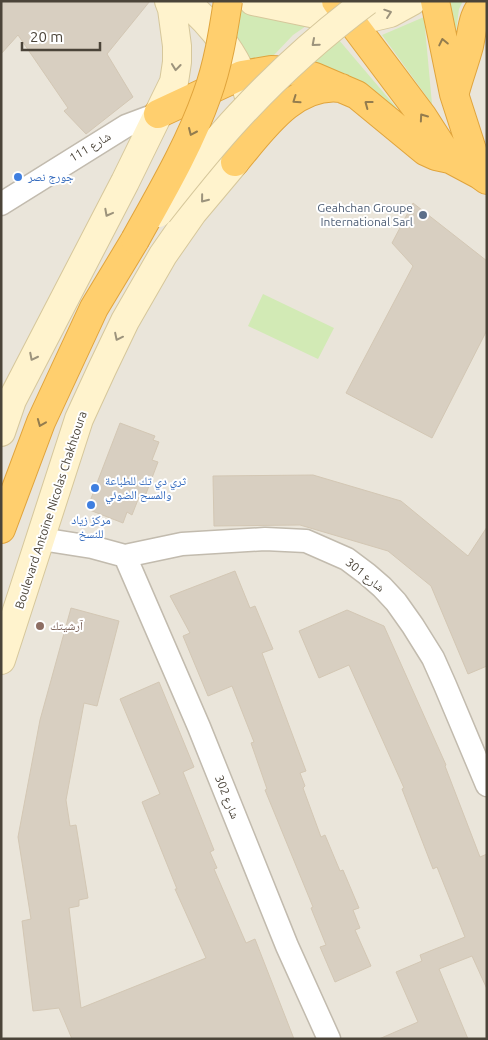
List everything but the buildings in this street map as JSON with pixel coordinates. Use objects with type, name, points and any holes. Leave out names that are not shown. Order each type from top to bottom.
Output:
[{"type":"highway","points":[[1,529],[41,422],[94,308],[135,240],[181,156],[200,115],[208,94],[223,37],[228,1]]},
{"type":"highway","points":[[435,1],[454,94],[483,178]]},
{"type":"highway","points":[[454,94],[469,44],[473,22],[478,10],[486,1]]},
{"type":"highway","points":[[350,6],[450,159]]},
{"type":"highway","points":[[158,114],[242,75],[271,70],[296,72],[315,77],[357,95],[425,151],[450,159],[483,178]]},
{"type":"highway","points":[[235,162],[264,128],[298,97],[318,88],[341,88]]},
{"type":"street","points":[[1,432],[12,400],[125,182],[174,82],[177,62],[175,27],[169,1]]},
{"type":"street","name":"Boulevard Antoine Nicolas Chakhtoura","points":[[1,660],[79,419],[125,321],[163,255],[198,206],[235,162],[247,139],[252,110],[248,88],[236,60],[208,25],[184,1]]},
{"type":"street","points":[[254,1],[316,14],[350,6],[372,17],[390,13],[412,1]]},
{"type":"street","points":[[135,240],[250,105],[350,6]]},
{"type":"street","name":"شارع 111","points":[[1,204],[126,126],[158,114]]},
{"type":"street","name":"شارع 301","points":[[41,539],[92,547],[125,556],[182,544],[265,539],[306,542],[347,559],[382,587],[396,602],[433,658],[487,785]]},
{"type":"street","name":"شارع 302","points":[[125,556],[199,727],[287,946],[329,1039]]},
{"type":"shaded area","points":[[1,1],[487,1],[487,1039],[1,1039]]},
{"type":"green space","points":[[442,1],[463,1],[459,9],[455,40]]},
{"type":"green space","points":[[234,5],[312,22],[293,35],[274,55],[245,60],[228,45]]},
{"type":"green space","points":[[424,17],[432,104],[382,35]]},
{"type":"green space","points":[[333,33],[429,146],[299,62]]},
{"type":"green space","points":[[263,294],[334,328],[318,359],[248,326]]},
{"type":"place","name":"جورج نصر","points":[[18,177]]},
{"type":"place","name":"Geahchan Groupe International Sarl","points":[[423,215]]},
{"type":"place","name":"ثري دي تك للطباعة والمسح الضوئي","points":[[95,488]]},
{"type":"place","name":"مركز زياد للنسخ","points":[[91,505]]},
{"type":"place","name":"آرشيتك","points":[[40,626]]}]
